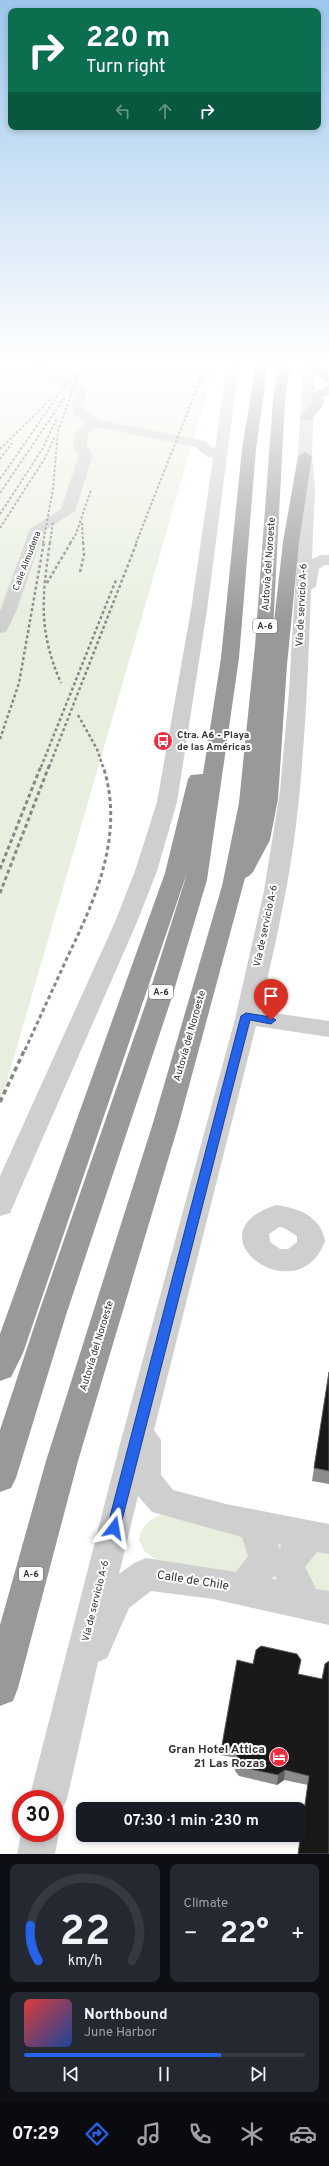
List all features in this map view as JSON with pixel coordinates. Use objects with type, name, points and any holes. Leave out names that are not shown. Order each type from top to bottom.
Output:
[{"type":"highway","name":"A-6","points":[[0,1478],[52,1315],[160,997],[196,880],[230,658],[241,527],[249,452]]},
{"type":"highway","name":"Autovía del Noroeste","points":[[0,1688],[62,1460],[166,1123],[233,886],[249,803],[264,646],[276,452]]},
{"type":"highway","points":[[233,886],[260,840],[268,799],[278,665],[291,542],[305,456]]},
{"type":"highway","points":[[0,1368],[8,1353],[176,874],[196,792],[210,691],[230,658]]},
{"type":"street","name":"Calle Almudena","points":[[0,628],[8,612],[37,529],[68,511],[86,455],[83,452]]},
{"type":"street","points":[[210,452],[213,454],[216,489]]},
{"type":"street","points":[[0,1206],[126,922],[146,871],[163,815],[181,726],[221,452]]},
{"type":"street","name":"Vía de servicio A-6","points":[[50,1790],[71,1698],[145,1405],[246,1016],[275,891],[294,756],[308,489],[305,452]]},
{"type":"street","points":[[308,489],[313,542],[329,549]]},
{"type":"street","points":[[300,630],[312,567],[321,560],[329,560]]},
{"type":"street","points":[[246,1016],[329,1029]]},
{"type":"street","name":"Calle de Chile","points":[[145,1405],[144,1480],[163,1502],[255,1525],[320,1537]]},
{"type":"street","name":"Calle de Chile","points":[[243,1589],[266,1560],[255,1525]]},
{"type":"street","name":"Calle de Chile","points":[[317,1605],[287,1565],[320,1537]]},
{"type":"street","name":"Calle de Chile","points":[[71,1698],[117,1596],[146,1574],[213,1583],[317,1605]]},
{"type":"street","points":[[36,1854],[38,1842]]},
{"type":"green space","points":[[0,452],[190,452],[0,1105]]},
{"type":"green space","points":[[163,1514],[329,1549],[329,1596],[155,1559],[144,1551],[139,1540],[144,1527],[154,1518]]},
{"type":"building","points":[[329,1372],[329,1471],[314,1468]]},
{"type":"building","name":"Gran Hotel Attica 21 Las Rozas","points":[[261,1646],[297,1654],[301,1660],[298,1674],[322,1679],[325,1664],[329,1661],[329,1854],[298,1854],[300,1842],[306,1842],[305,1802],[309,1776],[285,1770],[278,1775],[240,1767],[236,1761],[238,1748],[222,1745],[237,1660],[253,1664],[256,1650]]},
{"type":"railway","points":[[0,459],[6,452]]},
{"type":"railway","points":[[0,479],[19,452]]},
{"type":"railway","points":[[0,493],[28,452]]},
{"type":"railway","points":[[0,514],[41,452]]},
{"type":"railway","points":[[0,528],[48,452]]},
{"type":"railway","points":[[43,543],[53,489],[56,452]]},
{"type":"railway","points":[[136,543],[172,452]]},
{"type":"railway","points":[[70,543],[76,534],[91,490]]},
{"type":"railway","points":[[50,543],[53,522]]},
{"type":"railway","points":[[82,523],[83,543]]},
{"type":"railway","points":[[0,739],[19,683],[44,542]]},
{"type":"railway","points":[[50,542],[44,597],[45,630],[48,647],[61,683]]},
{"type":"railway","points":[[47,583],[71,542]]},
{"type":"railway","points":[[80,572],[84,555],[83,542]]},
{"type":"railway","points":[[49,767],[137,542]]},
{"type":"railway","points":[[41,767],[116,580]]},
{"type":"railway","points":[[78,715],[97,749],[103,767]]},
{"type":"railway","points":[[0,869],[41,766]]},
{"type":"railway","points":[[0,893],[49,766]]},
{"type":"railway","points":[[25,1050],[88,912],[104,865],[109,841],[111,816],[109,791],[103,766]]},
{"type":"railway","points":[[0,1102],[25,1049]]},
{"type":"place","name":"Ctra. A6 - Playa de las Américas","points":[[163,741]]},
{"type":"place","name":"Gran Hotel Attica 21 Las Rozas","points":[[279,1757]]},
{"type":"route","points":[[114,1528],[246,1016],[271,1020]]}]
